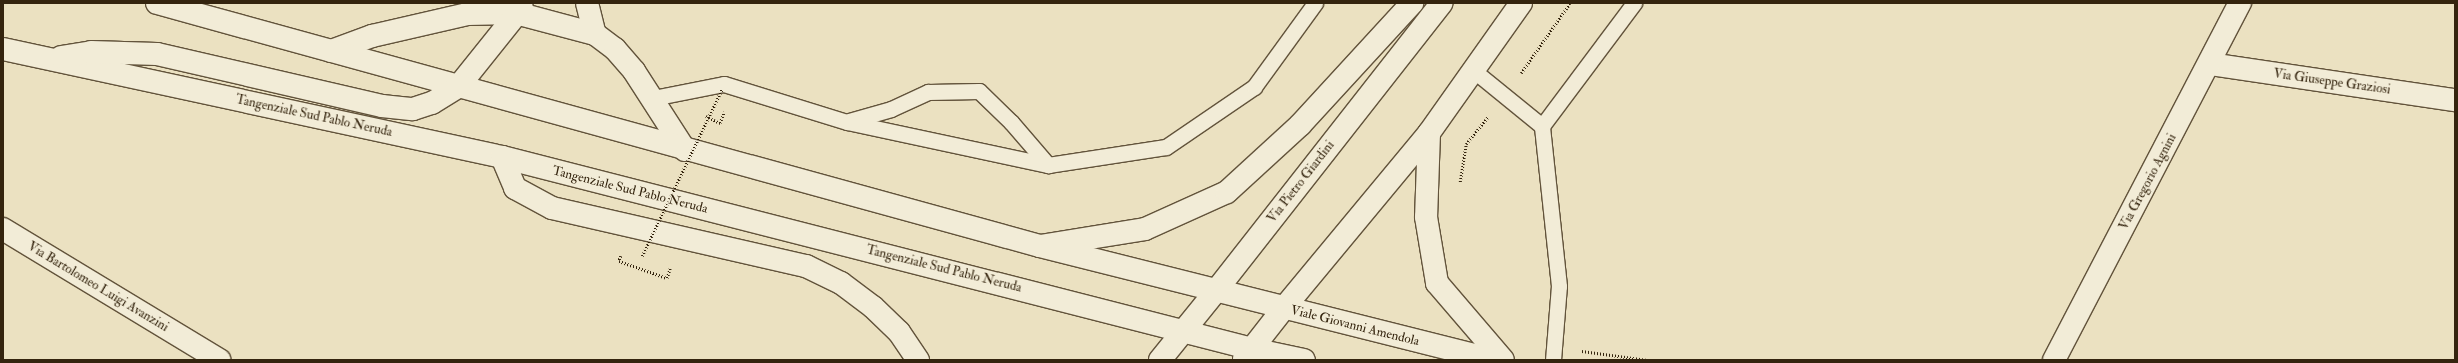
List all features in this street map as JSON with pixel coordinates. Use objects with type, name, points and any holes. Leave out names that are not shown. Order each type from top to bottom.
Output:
[{"type":"main road","points":[[157,3],[685,150],[1214,292]]},
{"type":"main road","points":[[428,21],[447,3]]},
{"type":"main road","points":[[587,3],[595,34]]},
{"type":"main road","points":[[1040,246],[1145,229],[1227,192],[1300,125],[1412,3]]},
{"type":"main road","name":"Via Pietro Giardini","points":[[1160,360],[1182,330],[1214,292],[1442,3]]},
{"type":"main road","points":[[1248,355],[1283,309],[1429,133],[1521,3]]},
{"type":"main road","name":"Via Gregorio Agnini","points":[[2054,360],[2210,64],[2240,3]]},
{"type":"main road","points":[[331,51],[428,21],[467,14],[521,8],[595,34],[615,50],[653,98],[685,150]]},
{"type":"main road","points":[[50,59],[91,52],[157,54],[382,106],[412,109],[432,103],[458,87],[521,8]]},
{"type":"main road","name":"Tangenziale Sud Pablo Neruda","points":[[3,49],[502,157],[1182,330],[1248,355]]},
{"type":"main road","name":"Via Giuseppe Graziosi","points":[[2210,64],[2455,100]]},
{"type":"main road","points":[[1429,133],[1426,217],[1437,283],[1503,360]]},
{"type":"main road","points":[[502,157],[515,188],[552,208],[806,266],[841,283],[873,307],[899,332],[918,360]]},
{"type":"main road","name":"Via Bartolomeo Luigi Avanzini","points":[[3,229],[188,352],[219,360]]},
{"type":"main road","name":"Viale Giovanni Amendola","points":[[1214,292],[1495,360]]},
{"type":"main road","points":[[1248,355],[1304,360]]},
{"type":"lane","points":[[653,98],[724,84],[847,122],[1048,165],[1166,147],[1254,87],[1316,3]]},
{"type":"lane","points":[[1554,354],[1559,286],[1542,126],[1634,3]]},
{"type":"lane","points":[[1473,70],[1542,126]]},
{"type":"lane","points":[[847,122],[891,109],[928,92],[979,91],[1011,122],[1048,165]]},
{"type":"path","points":[[1459,188],[1466,144],[1504,96],[1570,3]]},
{"type":"path","points":[[649,259],[642,256],[722,89]]},
{"type":"path","points":[[619,261],[667,278],[671,266],[664,263]]},
{"type":"path","points":[[1554,354],[1647,360]]}]
